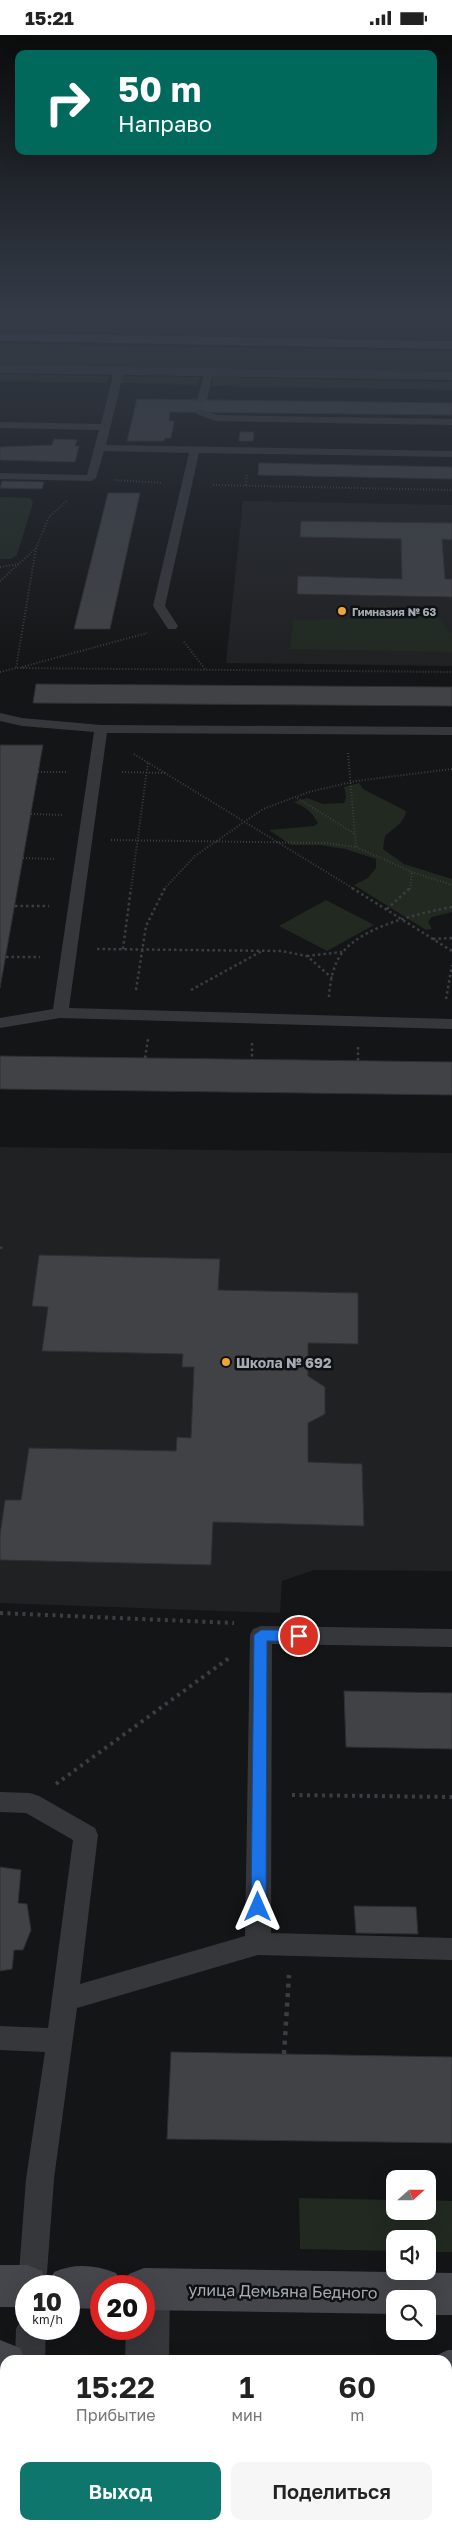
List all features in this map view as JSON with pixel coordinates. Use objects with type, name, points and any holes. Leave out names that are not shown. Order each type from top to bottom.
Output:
[{"type":"main road","points":[[0,2286],[15,2286]]},
{"type":"main road","name":"улица Демьяна Бедного","points":[[155,2289],[452,2294]]},
{"type":"street","points":[[147,2340],[147,2355]]},
{"type":"lane","points":[[0,477],[91,478],[105,430]]},
{"type":"lane","points":[[100,448],[195,449],[211,445],[452,454]]},
{"type":"lane","points":[[172,626],[159,606],[195,449]]},
{"type":"lane","points":[[0,717],[22,722],[101,731],[452,731]]},
{"type":"lane","points":[[60,1013],[101,731]]},
{"type":"lane","points":[[0,1023],[60,1013],[450,1024]]},
{"type":"lane","points":[[258,1944],[261,1635],[452,1638]]},
{"type":"lane","points":[[0,1802],[30,1803],[86,1835],[40,2179],[33,2275]]},
{"type":"lane","points":[[65,2000],[258,1944],[452,1949]]},
{"type":"lane","points":[[0,2038],[58,2040]]},
{"type":"lane","points":[[30,2355],[31,2340]]},
{"type":"path","points":[[16,668],[36,548],[49,517],[91,478],[187,485],[452,490]]},
{"type":"path","points":[[0,581],[36,548]]},
{"type":"path","points":[[0,567],[20,564]]},
{"type":"path","points":[[0,672],[172,626],[205,669]]},
{"type":"path","points":[[16,668],[452,672]]},
{"type":"path","points":[[101,731],[452,951]]},
{"type":"path","points":[[346,731],[352,782],[356,847]]},
{"type":"path","points":[[123,949],[148,762]]},
{"type":"path","points":[[133,1015],[140,950],[153,906],[176,872],[215,841],[244,820],[264,809],[296,798],[352,782],[414,772],[452,769]]},
{"type":"path","points":[[296,798],[355,834]]},
{"type":"path","points":[[86,839],[325,843],[356,847],[412,872],[452,885]]},
{"type":"path","points":[[387,909],[410,889],[412,872]]},
{"type":"path","points":[[14,906],[75,906]]},
{"type":"path","points":[[328,1020],[332,978],[343,952],[353,943],[402,918],[452,907]]},
{"type":"path","points":[[433,939],[452,938]]},
{"type":"path","points":[[6,957],[123,949],[281,951],[307,956],[343,952]]},
{"type":"path","points":[[190,991],[262,951]]},
{"type":"path","points":[[307,956],[332,978]]},
{"type":"path","points":[[450,1024],[446,997],[452,965]]},
{"type":"path","points":[[0,1613],[239,1623]]},
{"type":"path","points":[[30,1803],[261,1635]]},
{"type":"path","points":[[258,1795],[452,1797]]},
{"type":"path","points":[[284,2054],[292,1945]]},
{"type":"shaded area","points":[[0,497],[30,498],[33,503],[17,555],[11,559],[0,559]]},
{"type":"shaded area","name":"Гимназия № 63","points":[[243,501],[452,505],[452,666],[226,663]]},
{"type":"shaded area","points":[[438,617],[452,634],[452,652],[290,649],[293,620]]},
{"type":"shaded area","points":[[359,783],[363,789],[406,811],[401,822],[385,836],[383,849],[404,864],[452,879],[452,912],[432,917],[428,922],[432,929],[426,930],[354,885],[368,878],[376,868],[376,859],[345,849],[320,845],[291,845],[269,830],[314,826],[318,823],[311,813],[294,802],[307,798],[323,804],[344,803],[346,797],[344,787]]},
{"type":"shaded area","points":[[326,900],[374,925],[327,951],[279,926]]},
{"type":"shaded area","name":"Школа № 692","points":[[0,1147],[452,1153],[452,1571],[314,1570],[282,1581],[280,1613],[0,1603]]},
{"type":"shaded area","points":[[299,2198],[386,2200],[386,2220],[436,2220],[436,2200],[452,2201],[452,2252],[436,2252],[436,2230],[386,2230],[386,2251],[300,2249]]},
{"type":"building","points":[[130,430],[172,430],[171,438],[165,438],[164,441],[127,441]]},
{"type":"building","points":[[240,432],[254,432],[253,441],[239,441]]},
{"type":"building","points":[[54,439],[77,440],[75,446],[79,446],[75,462],[0,460],[0,447],[52,445]]},
{"type":"building","points":[[259,463],[452,467],[452,479],[258,475]]},
{"type":"building","points":[[2,481],[44,482],[42,489],[0,488]]},
{"type":"building","points":[[108,493],[140,493],[110,629],[74,629]]},
{"type":"building","points":[[301,521],[452,523],[452,540],[442,539],[445,579],[452,579],[452,597],[297,594],[298,576],[402,579],[401,539],[300,537]]},
{"type":"building","points":[[36,684],[452,687],[452,706],[33,703]]},
{"type":"building","points":[[0,745],[43,745],[0,988]]},
{"type":"building","points":[[0,1056],[452,1062],[452,1095],[0,1089]]},
{"type":"building","name":"Школа № 692","points":[[39,1255],[220,1259],[218,1290],[358,1293],[358,1344],[308,1343],[308,1376],[325,1387],[325,1414],[308,1423],[308,1462],[362,1464],[364,1526],[213,1522],[211,1565],[0,1560],[0,1535],[5,1500],[21,1500],[29,1448],[176,1451],[177,1437],[191,1438],[194,1367],[182,1367],[183,1354],[42,1351],[48,1307],[32,1306]]},
{"type":"building","points":[[344,1691],[452,1693],[452,1749],[346,1747]]},
{"type":"building","points":[[0,1867],[21,1870],[18,1903],[27,1904],[31,1930],[23,1950],[14,1950],[12,1969],[0,1971]]},
{"type":"building","points":[[354,1906],[416,1907],[418,1934],[356,1933]]},
{"type":"building","points":[[171,2052],[452,2057],[452,2143],[167,2139]]},
{"type":"place","name":"Гимназия № 63","points":[[342,611]]},
{"type":"place","name":"Школа № 692","points":[[226,1362]]},
{"type":"route","points":[[258,1907],[261,1635],[299,1636]]}]
